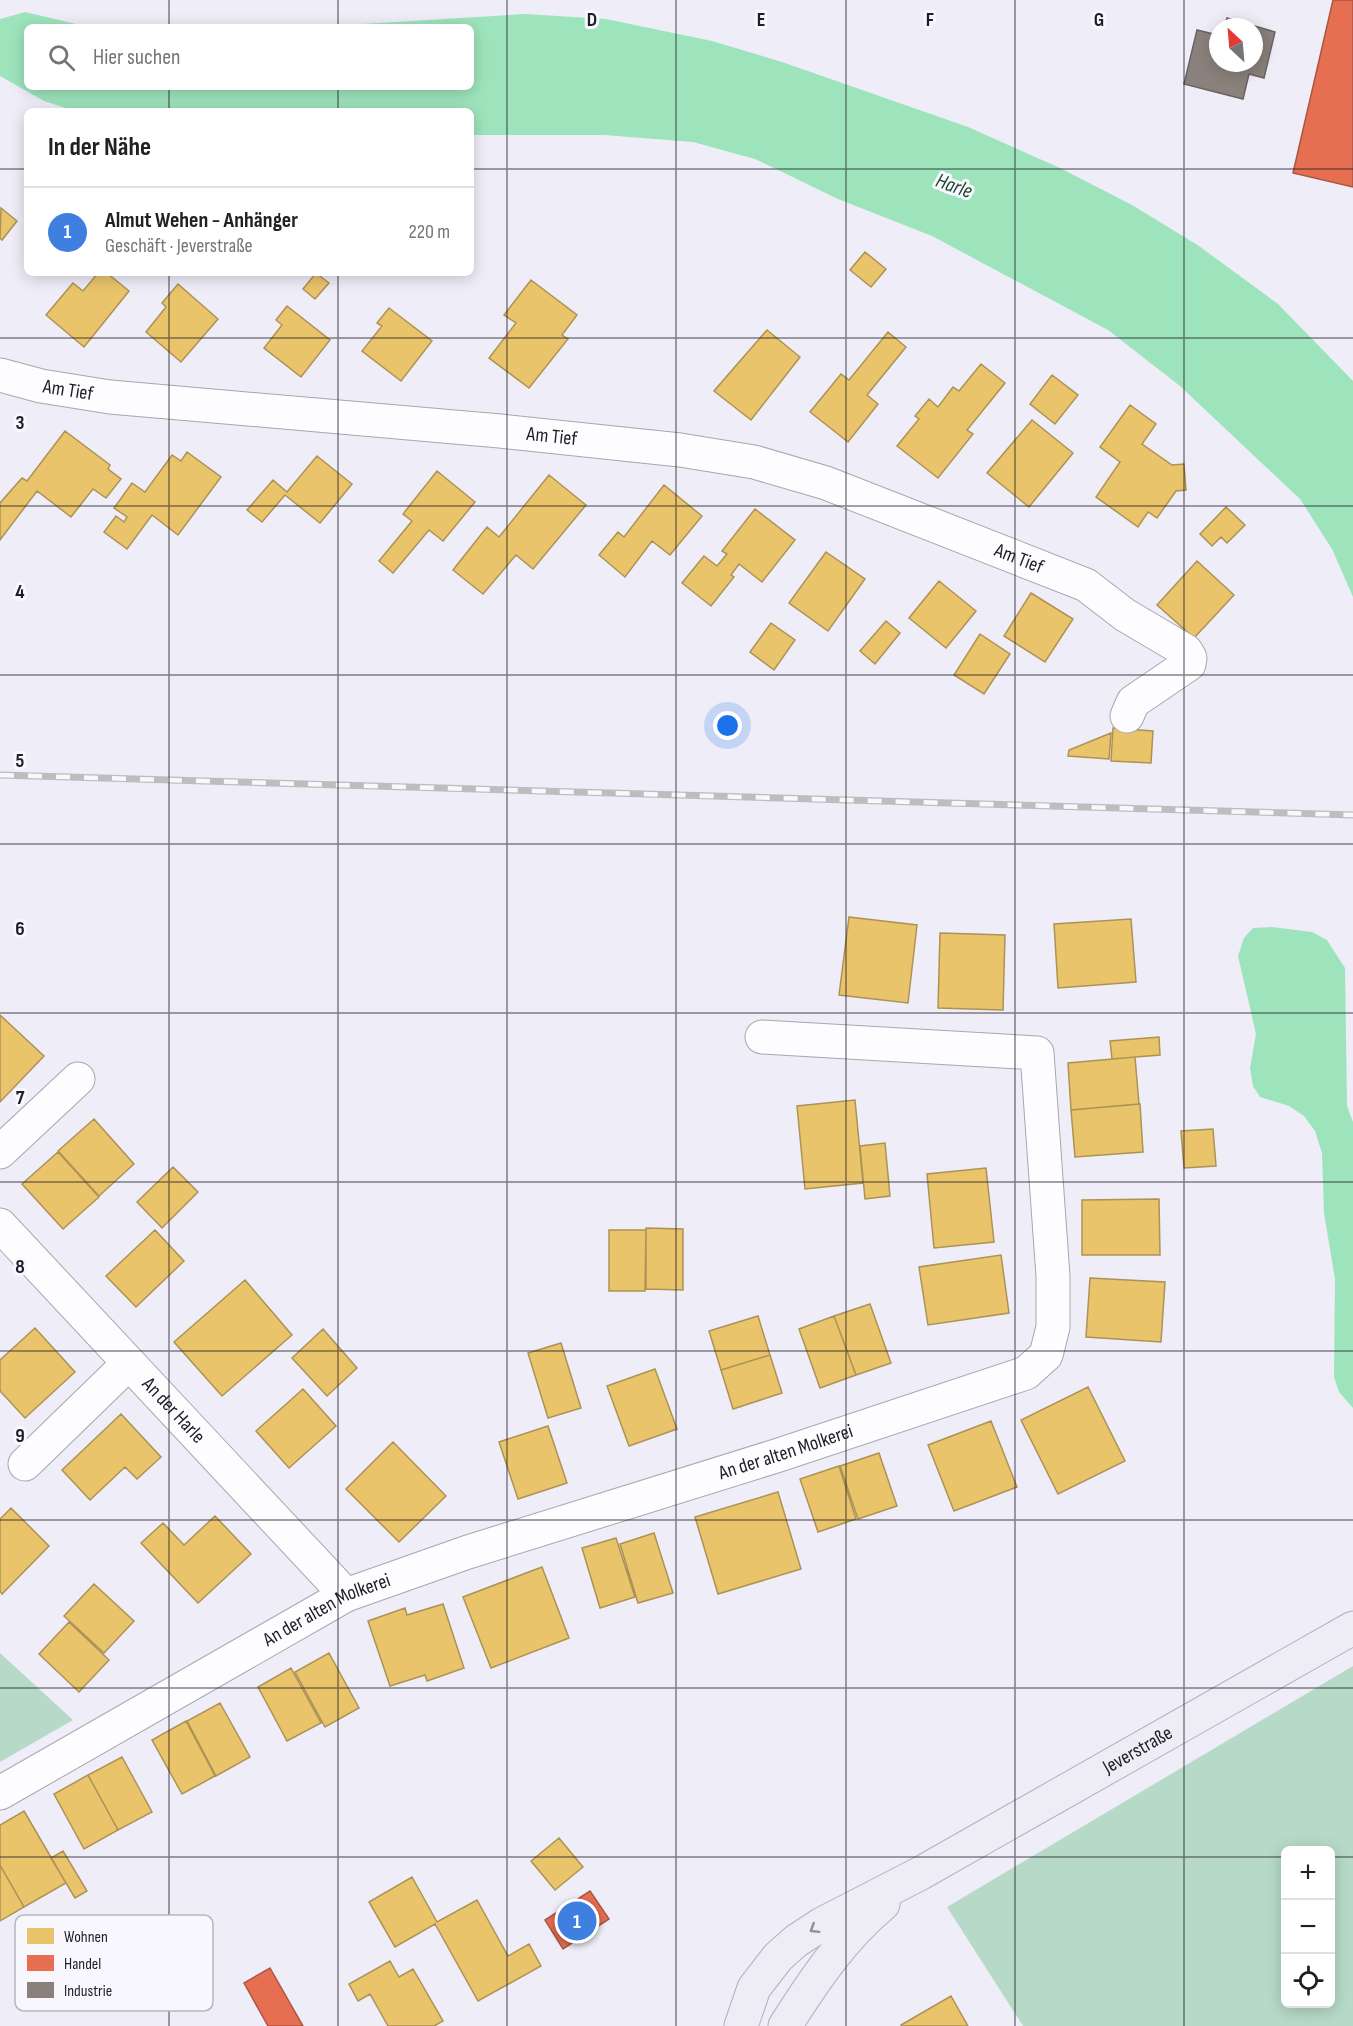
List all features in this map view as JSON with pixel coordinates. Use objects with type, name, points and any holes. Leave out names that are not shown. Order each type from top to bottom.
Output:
[{"type":"main road","name":"Jeverstraße","points":[[741,2026],[754,1988],[778,1957],[796,1941],[822,1924],[921,1873],[1353,1628]]},
{"type":"main road","name":"Jeverstraße","points":[[784,2026],[826,1964],[860,1923],[921,1873]]},
{"type":"street","name":"Am Tief","points":[[0,375],[41,386],[110,397],[500,431],[680,450],[754,462],[826,483],[1086,585],[1125,615],[1179,646],[1190,658],[1183,669],[1133,702],[1127,716]]},
{"type":"street","name":"An der alten Molkerei","points":[[0,1793],[346,1595],[468,1552],[779,1455],[1026,1373],[1046,1355],[1053,1327],[1053,1276],[1037,1053],[762,1037]]},
{"type":"street","points":[[0,1152],[78,1079]]},
{"type":"street","name":"An der Harle","points":[[0,1225],[346,1595]]},
{"type":"street","points":[[25,1464],[129,1363]]},
{"type":"shaded area","points":[[0,1653],[73,1720],[0,1762]]},
{"type":"shaded area","points":[[1353,1666],[1353,2026],[1023,2026],[947,1907]]},
{"type":"water","points":[[25,12],[76,24],[24,24],[24,90],[0,76],[0,19]]},
{"type":"water","name":"Harle","points":[[525,14],[606,19],[712,41],[782,62],[968,127],[1060,168],[1132,205],[1199,246],[1278,304],[1353,381],[1353,597],[1332,549],[1300,499],[1180,386],[1108,330],[932,236],[838,199],[755,159],[693,142],[604,135],[474,135],[474,108],[66,108],[44,101],[25,90],[474,90],[474,24],[363,24]]},
{"type":"water","points":[[1272,927],[1312,932],[1327,940],[1345,968],[1347,1106],[1353,1122],[1353,1408],[1339,1392],[1334,1377],[1335,1279],[1324,1213],[1322,1153],[1315,1131],[1304,1116],[1289,1106],[1260,1097],[1253,1086],[1250,1068],[1256,1034],[1238,956],[1244,938],[1253,928]]},
{"type":"building: Wohnen","points":[[1,208],[17,221],[2,240],[0,238]]},
{"type":"building: Wohnen","points":[[865,252],[886,269],[871,287],[850,270]]},
{"type":"building: Wohnen","points":[[96,276],[111,276],[129,291],[84,347],[46,315],[73,283],[83,291]]},
{"type":"building: Wohnen","points":[[314,276],[320,276],[329,283],[315,299],[303,289]]},
{"type":"building: Wohnen","points":[[531,280],[577,315],[562,335],[568,339],[529,388],[489,358],[516,323],[504,315]]},
{"type":"building: Wohnen","points":[[178,284],[218,319],[181,362],[146,332],[166,307],[162,303]]},
{"type":"building: Wohnen","points":[[287,306],[330,340],[301,377],[264,348],[282,325],[276,320]]},
{"type":"building: Wohnen","points":[[389,308],[432,341],[401,381],[362,351],[382,326],[377,323]]},
{"type":"building: Wohnen","points":[[767,330],[800,357],[751,420],[714,391]]},
{"type":"building: Wohnen","points":[[888,332],[906,347],[867,395],[878,404],[848,442],[810,412],[841,374],[849,380]]},
{"type":"building: Wohnen","points":[[981,364],[1005,383],[967,430],[973,434],[938,478],[897,446],[919,419],[915,416],[929,399],[938,407],[953,387],[959,391]]},
{"type":"building: Wohnen","points":[[1052,375],[1078,395],[1055,424],[1030,404]]},
{"type":"building: Wohnen","points":[[1130,405],[1156,424],[1142,444],[1172,465],[1184,464],[1186,490],[1176,491],[1157,518],[1148,512],[1138,527],[1096,497],[1120,462],[1100,447]]},
{"type":"building: Wohnen","points":[[1032,420],[1073,453],[1029,507],[987,473]]},
{"type":"building: Wohnen","points":[[65,431],[110,465],[108,469],[121,479],[106,498],[93,489],[71,517],[37,491],[0,540],[0,503],[22,478],[27,481]]},
{"type":"building: Wohnen","points":[[187,452],[221,477],[178,535],[152,515],[127,549],[104,532],[116,516],[124,522],[127,517],[114,508],[132,483],[145,492],[172,455],[181,461]]},
{"type":"building: Wohnen","points":[[317,456],[352,484],[320,523],[285,495],[262,522],[247,510],[273,480],[287,492]]},
{"type":"building: Wohnen","points":[[437,471],[475,502],[443,541],[429,530],[393,573],[379,561],[412,521],[403,514]]},
{"type":"building: Wohnen","points":[[549,475],[586,505],[533,569],[516,555],[483,594],[453,570],[487,527],[499,537]]},
{"type":"building: Wohnen","points":[[664,485],[702,516],[670,555],[652,541],[625,577],[599,555],[618,532],[624,537]]},
{"type":"building: Wohnen","points":[[1226,507],[1245,525],[1227,543],[1221,537],[1212,546],[1200,534]]},
{"type":"building: Wohnen","points":[[755,509],[795,540],[762,582],[739,564],[731,575],[734,577],[711,606],[682,583],[704,556],[717,566],[727,554],[722,551]]},
{"type":"building: Wohnen","points":[[826,552],[865,579],[828,631],[789,603]]},
{"type":"building: Wohnen","points":[[1197,561],[1234,595],[1194,638],[1157,605]]},
{"type":"building: Wohnen","points":[[939,581],[976,611],[946,648],[909,618]]},
{"type":"building: Wohnen","points":[[1031,593],[1073,619],[1045,662],[1004,636]]},
{"type":"building: Wohnen","points":[[886,621],[900,633],[875,664],[860,651]]},
{"type":"building: Wohnen","points":[[771,623],[795,640],[774,670],[750,652]]},
{"type":"building: Wohnen","points":[[980,634],[1010,654],[984,694],[954,675]]},
{"type":"building: Wohnen","points":[[1113,728],[1153,731],[1151,763],[1111,761]]},
{"type":"building: Wohnen","points":[[1111,733],[1109,759],[1068,756],[1069,750]]},
{"type":"building: Wohnen","points":[[849,917],[917,925],[908,1003],[839,995]]},
{"type":"building: Wohnen","points":[[1131,919],[1136,982],[1058,988],[1054,924]]},
{"type":"building: Wohnen","points":[[940,933],[1005,935],[1003,1010],[938,1008]]},
{"type":"building: Wohnen","points":[[0,1015],[44,1056],[0,1102]]},
{"type":"building: Wohnen","points":[[1159,1037],[1160,1055],[1112,1059],[1110,1041]]},
{"type":"building: Wohnen","points":[[1135,1057],[1139,1104],[1071,1110],[1068,1063]]},
{"type":"building: Wohnen","points":[[855,1100],[863,1183],[805,1189],[797,1106]]},
{"type":"building: Wohnen","points":[[1140,1104],[1143,1152],[1075,1157],[1071,1110]]},
{"type":"building: Wohnen","points":[[94,1119],[134,1164],[99,1196],[58,1151]]},
{"type":"building: Wohnen","points":[[1213,1129],[1216,1166],[1184,1168],[1181,1131]]},
{"type":"building: Wohnen","points":[[885,1143],[890,1196],[865,1199],[860,1146]]},
{"type":"building: Wohnen","points":[[58,1152],[99,1197],[63,1229],[22,1184]]},
{"type":"building: Wohnen","points":[[173,1167],[198,1192],[162,1228],[137,1202]]},
{"type":"building: Wohnen","points":[[986,1168],[994,1242],[934,1248],[927,1174]]},
{"type":"building: Wohnen","points":[[1159,1199],[1160,1255],[1082,1255],[1082,1200]]},
{"type":"building: Wohnen","points":[[646,1228],[683,1229],[683,1290],[646,1289]]},
{"type":"building: Wohnen","points":[[155,1230],[184,1261],[136,1307],[106,1276]]},
{"type":"building: Wohnen","points":[[609,1230],[646,1230],[645,1291],[609,1291]]},
{"type":"building: Wohnen","points":[[1001,1255],[1009,1313],[928,1325],[919,1267]]},
{"type":"building: Wohnen","points":[[1090,1278],[1165,1282],[1161,1342],[1086,1337]]},
{"type":"building: Wohnen","points":[[245,1280],[292,1335],[222,1396],[174,1342]]},
{"type":"building: Wohnen","points":[[870,1304],[891,1363],[856,1375],[834,1316]]},
{"type":"building: Wohnen","points":[[758,1316],[770,1355],[721,1370],[709,1331]]},
{"type":"building: Wohnen","points":[[834,1316],[856,1375],[820,1388],[799,1329]]},
{"type":"building: Wohnen","points":[[35,1328],[75,1372],[25,1418],[0,1391],[0,1360]]},
{"type":"building: Wohnen","points":[[323,1329],[357,1368],[327,1396],[292,1358]]},
{"type":"building: Wohnen","points":[[561,1343],[581,1408],[548,1418],[528,1353]]},
{"type":"building: Wohnen","points":[[770,1355],[782,1393],[733,1409],[721,1370]]},
{"type":"building: Wohnen","points":[[655,1369],[677,1429],[629,1446],[607,1386]]},
{"type":"building: Wohnen","points":[[1088,1387],[1125,1461],[1058,1494],[1021,1420]]},
{"type":"building: Wohnen","points":[[303,1389],[336,1426],[289,1468],[256,1431]]},
{"type":"building: Wohnen","points":[[121,1414],[161,1457],[137,1479],[125,1467],[90,1500],[62,1470]]},
{"type":"building: Wohnen","points":[[991,1421],[1017,1487],[954,1511],[928,1445]]},
{"type":"building: Wohnen","points":[[548,1426],[567,1483],[518,1499],[499,1442]]},
{"type":"building: Wohnen","points":[[393,1442],[446,1496],[399,1542],[346,1489]]},
{"type":"building: Wohnen","points":[[879,1453],[897,1506],[858,1519],[840,1466]]},
{"type":"building: Wohnen","points":[[839,1466],[856,1519],[818,1532],[800,1479]]},
{"type":"building: Wohnen","points":[[778,1492],[801,1569],[718,1594],[695,1517]]},
{"type":"building: Wohnen","points":[[11,1508],[49,1546],[2,1594],[0,1591],[0,1519]]},
{"type":"building: Wohnen","points":[[215,1516],[251,1554],[198,1603],[141,1543],[163,1523],[184,1545]]},
{"type":"building: Wohnen","points":[[654,1533],[673,1593],[638,1603],[620,1544]]},
{"type":"building: Wohnen","points":[[616,1538],[635,1597],[600,1608],[582,1548]]},
{"type":"building: Wohnen","points":[[542,1567],[569,1638],[491,1668],[463,1597]]},
{"type":"building: Wohnen","points":[[94,1584],[134,1621],[104,1653],[64,1616]]},
{"type":"building: Wohnen","points":[[443,1604],[464,1668],[427,1681],[425,1675],[390,1686],[368,1621],[405,1608],[407,1615]]},
{"type":"building: Wohnen","points":[[69,1622],[109,1660],[79,1692],[39,1654]]},
{"type":"building: Wohnen","points":[[329,1653],[359,1708],[325,1727],[295,1672]]},
{"type":"building: Wohnen","points":[[291,1668],[321,1723],[287,1741],[258,1687]]},
{"type":"building: Wohnen","points":[[220,1703],[250,1757],[216,1776],[187,1721]]},
{"type":"building: Wohnen","points":[[186,1721],[215,1776],[182,1794],[152,1740]]},
{"type":"building: Wohnen","points":[[122,1757],[152,1812],[118,1830],[88,1775]]},
{"type":"building: Wohnen","points":[[88,1775],[118,1830],[84,1849],[54,1794]]},
{"type":"building: Wohnen","points":[[24,1811],[66,1883],[24,1907],[0,1865],[0,1825]]},
{"type":"building: Wohnen","points":[[559,1838],[583,1867],[555,1890],[531,1861]]},
{"type":"building: Wohnen","points":[[63,1851],[87,1891],[75,1898],[51,1858]]},
{"type":"building: Wohnen","points":[[0,1865],[24,1907],[0,1921]]},
{"type":"building: Wohnen","points":[[412,1877],[437,1922],[477,1900],[508,1956],[529,1944],[541,1966],[478,2001],[435,1924],[395,1947],[369,1902]]},
{"type":"building: Wohnen","points":[[390,1961],[399,1977],[413,1969],[443,2021],[434,2026],[388,2026],[370,1994],[358,2001],[349,1984]]},
{"type":"building: Wohnen","points":[[951,1996],[968,2026],[901,2025]]},
{"type":"building: Handel","points":[[1333,0],[1353,0],[1353,187],[1293,173]]},
{"type":"building: Handel","points":[[590,1891],[609,1919],[563,1949],[545,1920]]},
{"type":"building: Handel","points":[[270,1968],[303,2026],[268,2026],[244,1983]]},
{"type":"building: Industrie","points":[[1263,28],[1275,32],[1264,78],[1249,74],[1243,99],[1184,84],[1197,30],[1209,33],[1209,72],[1263,72]]},
{"type":"railway","points":[[0,775],[1353,815]]},
{"type":"place","name":"Almut Wehen - Anhänger","points":[[577,1921]]}]
